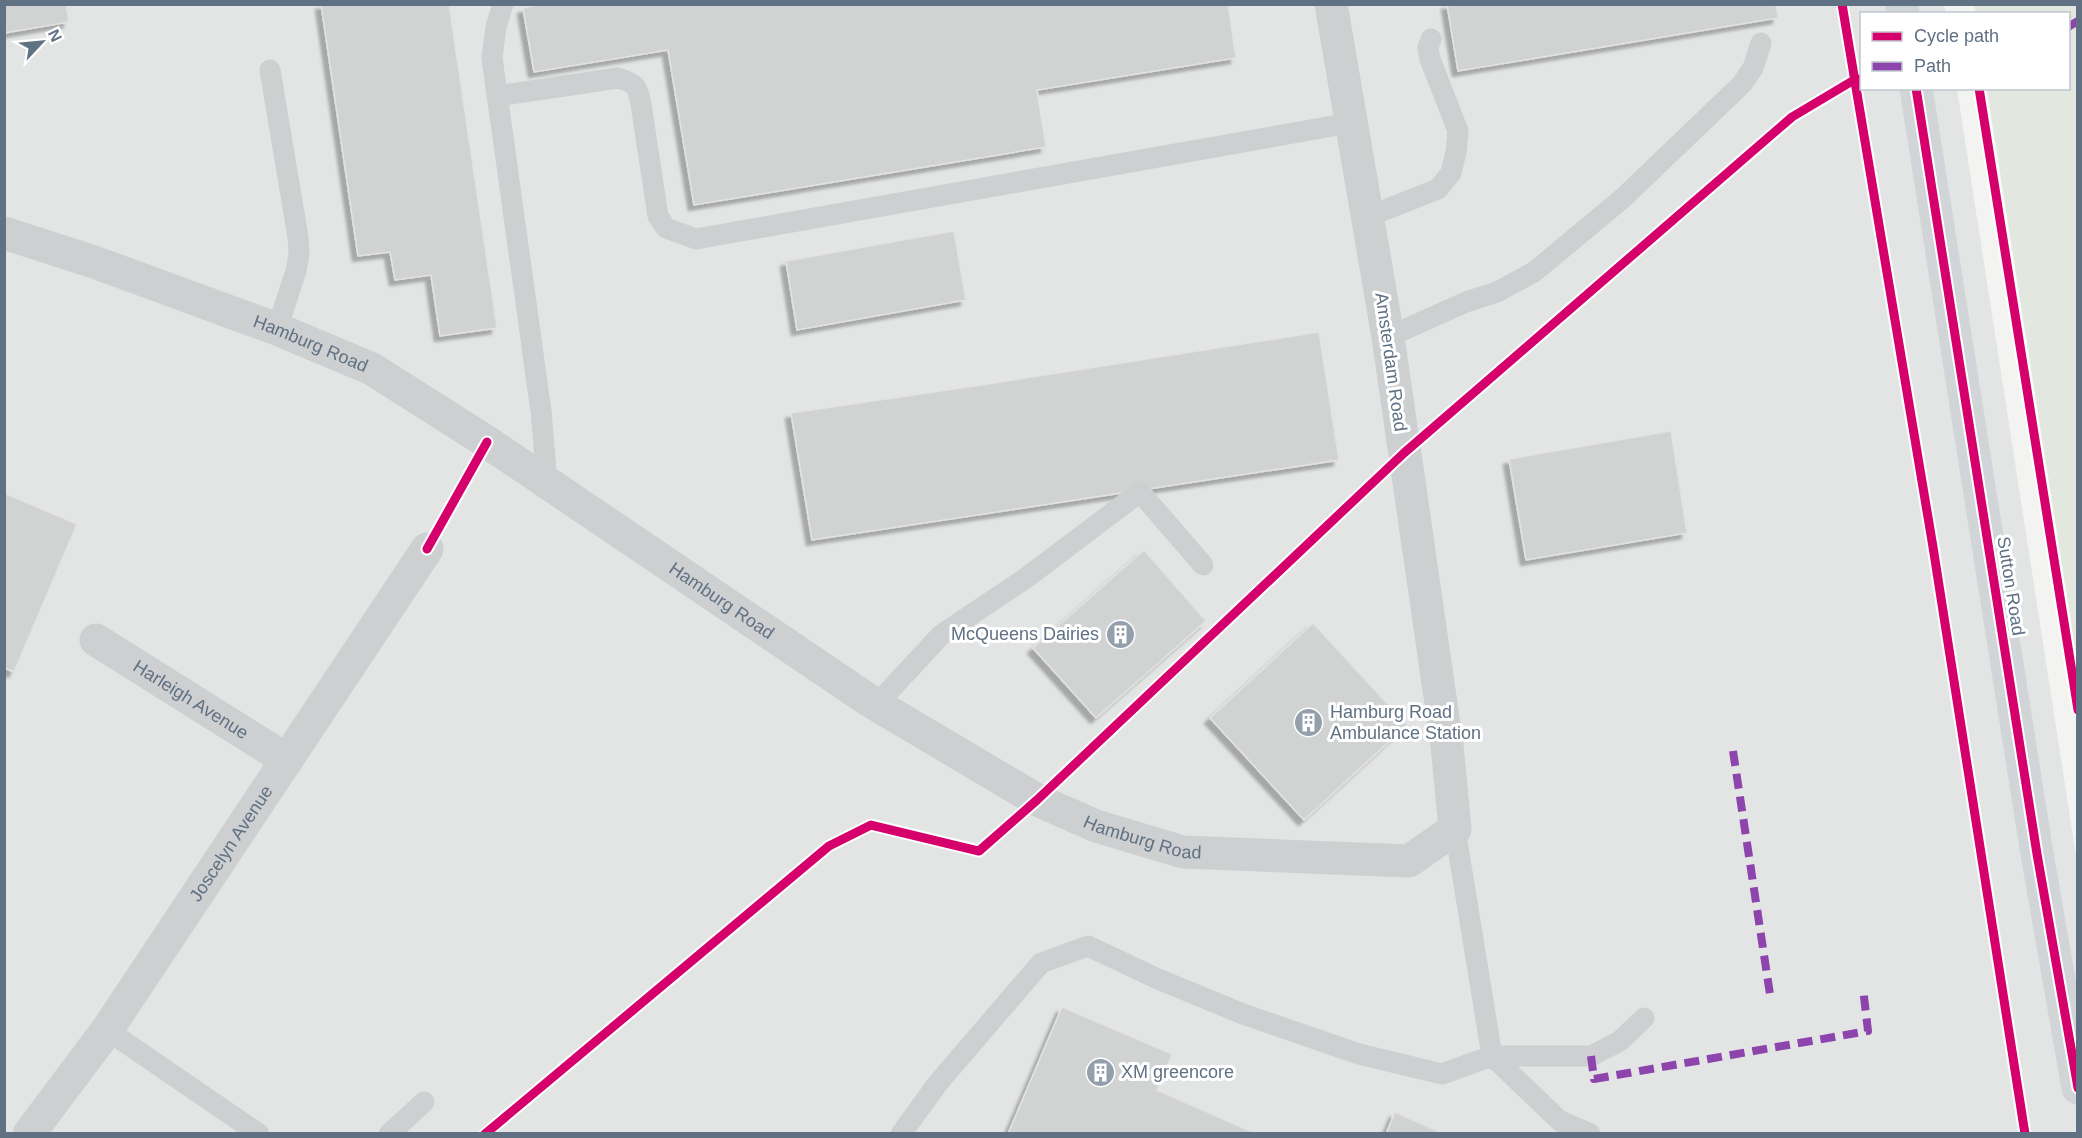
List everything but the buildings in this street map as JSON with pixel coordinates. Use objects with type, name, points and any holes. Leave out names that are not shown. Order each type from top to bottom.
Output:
[{"type":"street","name":"Amsterdam Road","points":[[1331,4],[1388,338],[1447,745],[1455,829]]},
{"type":"street","name":"Sutton Road","points":[[1916,90],[2037,854],[2078,1088]]},
{"type":"street","name":"Hamburg Road","points":[[4,233],[94,262],[277,329],[372,369],[487,442],[876,705],[1037,800],[1096,826],[1183,852],[1409,861],[1455,829]]},
{"type":"street","name":"Joscelyn Avenue","points":[[29,1134],[107,1030],[427,549]]},
{"type":"street","name":"Harleigh Avenue","points":[[96,640],[287,760]]},
{"type":"lane","points":[[503,4],[496,27],[492,58],[541,411],[547,483]]},
{"type":"lane","points":[[1367,217],[1438,189],[1451,173],[1458,131],[1430,59],[1428,48],[1431,39]]},
{"type":"lane","points":[[1388,338],[1466,302],[1497,292],[1534,272],[1623,198],[1742,84],[1754,68],[1761,43]]},
{"type":"lane","points":[[270,70],[299,254],[296,271],[277,329]]},
{"type":"lane","points":[[497,96],[618,78],[633,82],[638,90],[641,104],[658,216],[666,228],[696,239],[1350,123]]},
{"type":"lane","points":[[876,705],[941,635],[1026,578],[1140,492],[1203,566]]},
{"type":"lane","points":[[1455,829],[1492,1056],[1560,1121],[1590,1134]]},
{"type":"lane","points":[[901,1134],[938,1083],[1041,963],[1088,946],[1158,979],[1243,1014],[1359,1054],[1442,1074],[1492,1056],[1591,1056],[1620,1041],[1644,1018]]},
{"type":"lane","points":[[107,1030],[259,1134]]},
{"type":"lane","points":[[389,1134],[424,1102]]},
{"type":"shaded area","points":[[5,5],[1944,5],[1946,12],[1860,12],[1860,90],[1957,90],[2077,862],[2077,1133],[5,1134]]},
{"type":"shaded area","points":[[1974,5],[2077,5],[2077,659],[1987,90],[2070,90],[2070,12],[1976,12]]},
{"type":"marked path","points":[[2070,26],[2078,21]]},
{"type":"marked path","points":[[1733,751],[1771,1001]]},
{"type":"marked path","points":[[1591,1056],[1594,1079],[1868,1031],[1863,988]]},
{"type":"cycle path","points":[[1842,4],[1933,547],[2025,1134]]},
{"type":"cycle path","points":[[485,1134],[829,846],[871,825],[979,851],[1037,800],[1404,453],[1792,117],[1854,80],[1860,79]]},
{"type":"cycle path","points":[[1916,90],[2037,854],[2078,1088]]},
{"type":"cycle path","points":[[1979,90],[2078,710]]},
{"type":"cycle path","points":[[427,549],[487,442]]},
{"type":"place","name":"McQueens Dairies","points":[[1120,634]]},
{"type":"place","name":"Hamburg Road Ambulance Station","points":[[1309,722]]},
{"type":"place","name":"XM greencore","points":[[1100,1072]]}]
